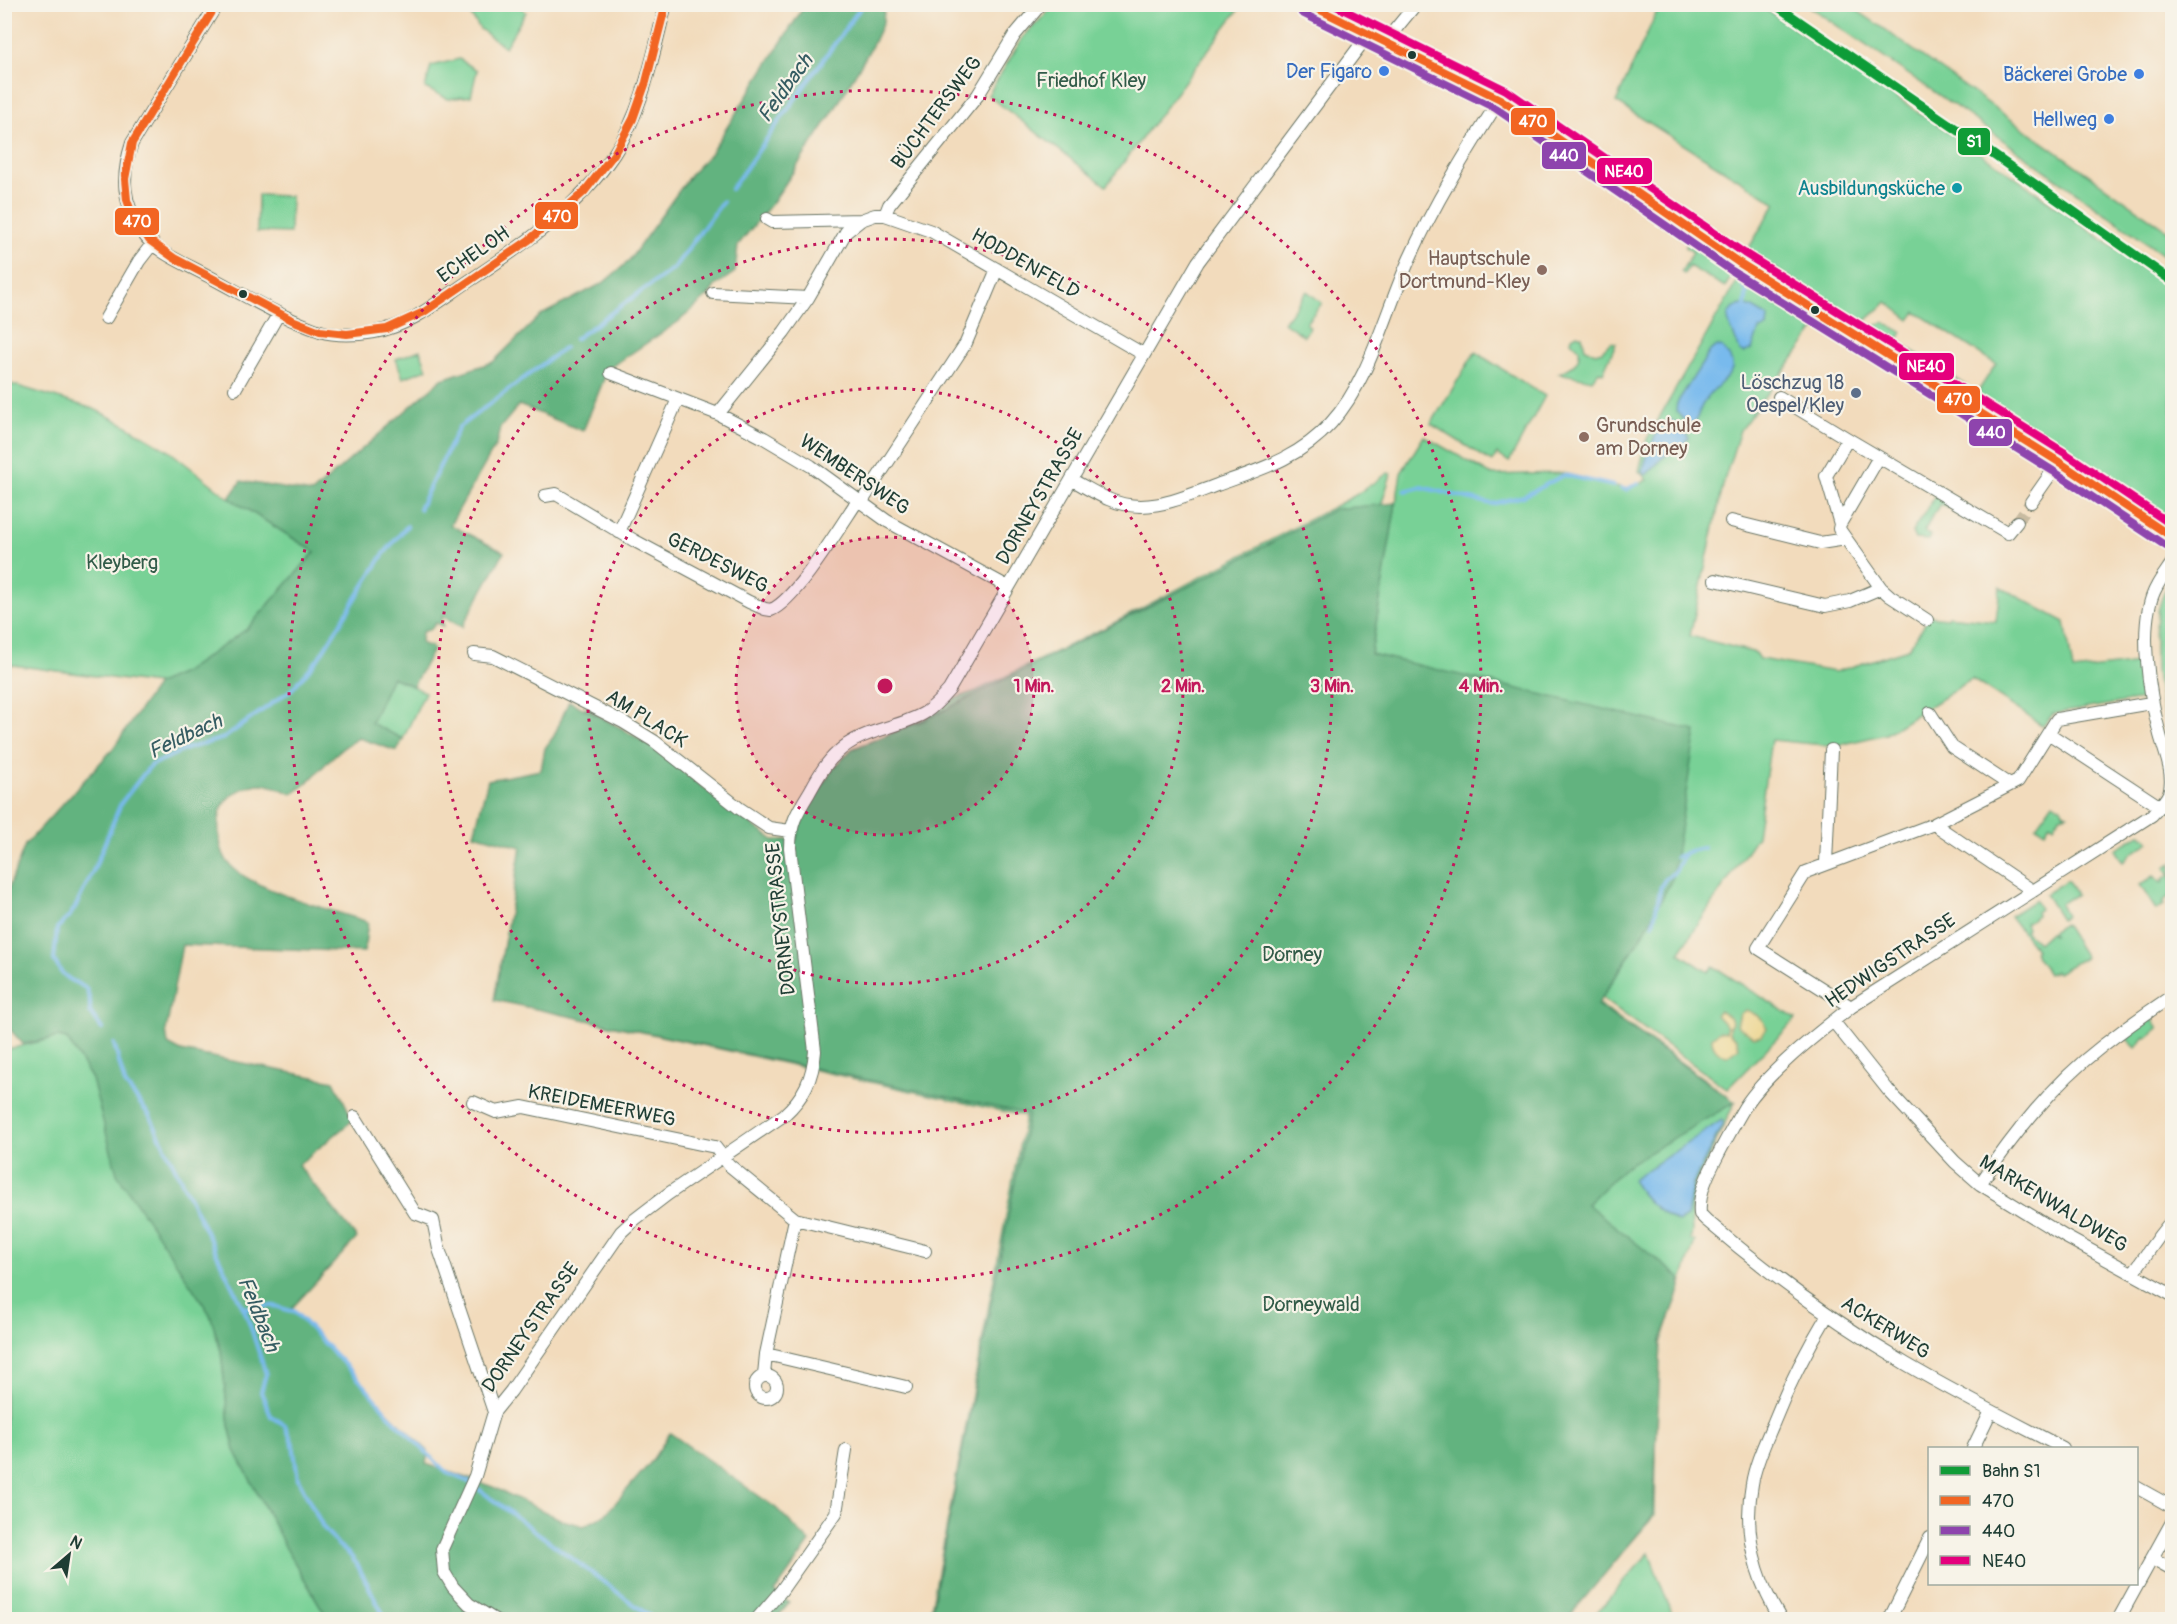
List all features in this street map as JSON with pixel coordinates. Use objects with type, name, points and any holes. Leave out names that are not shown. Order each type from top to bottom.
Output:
[{"type":"street","name":"ECHELOH","points":[[217,4],[135,137],[128,154],[125,177],[127,200],[143,234],[173,257],[279,313],[323,332],[345,334],[375,332],[410,321],[498,262],[572,204],[595,180],[615,153],[624,136],[639,100],[666,4]]},
{"type":"street","name":"BÜCHTERSWEG","points":[[885,215],[889,205],[978,95],[1014,36],[1041,4]]},
{"type":"street","points":[[1307,4],[1500,99],[1738,262],[2059,462],[2172,537]]},
{"type":"street","points":[[1387,43],[1416,4]]},
{"type":"street","name":"DORNEYSTRASSE","points":[[495,1620],[469,1604],[453,1587],[444,1572],[442,1549],[472,1481],[494,1412],[621,1232],[668,1194],[794,1107],[813,1073],[815,1051],[790,848],[790,831],[796,814],[837,752],[851,742],[924,713],[938,703],[949,690],[1192,270],[1368,35]]},
{"type":"street","points":[[1072,480],[1111,500],[1153,506],[1272,465],[1297,452],[1316,438],[1331,423],[1359,381],[1391,301],[1427,222],[1500,99]]},
{"type":"street","points":[[767,219],[772,222],[861,220],[875,215],[885,215]]},
{"type":"street","name":"HODDENFELD","points":[[885,215],[931,231],[1143,354]]},
{"type":"street","points":[[718,414],[784,332],[808,298],[846,232],[861,220]]},
{"type":"street","points":[[106,318],[139,261],[153,243]]},
{"type":"street","name":"GERDESWEG","points":[[545,496],[556,494],[619,532],[749,602],[771,610],[786,598],[811,569],[958,356],[970,334],[997,269]]},
{"type":"street","points":[[713,293],[808,298]]},
{"type":"street","points":[[235,390],[279,313]]},
{"type":"street","name":"WEMBERSWEG","points":[[611,373],[718,414],[811,466],[886,521],[1008,587]]},
{"type":"street","points":[[1779,396],[2008,533],[2017,522]]},
{"type":"street","points":[[619,532],[678,399]]},
{"type":"street","points":[[1848,439],[1826,476],[1840,524],[1839,529],[1881,588],[1927,620]]},
{"type":"street","points":[[1840,524],[1879,457]]},
{"type":"street","points":[[2031,502],[2059,462]]},
{"type":"street","points":[[1731,521],[1820,543],[1846,539]]},
{"type":"street","name":"HEDWIGSTRASSE","points":[[1702,1216],[1700,1203],[1707,1176],[1744,1107],[1787,1061],[1851,1007],[2152,815],[2171,794],[2171,774],[2151,703],[2146,635],[2151,602],[2156,587],[2172,563]]},
{"type":"street","points":[[1715,580],[1825,606],[1850,601],[1881,588]]},
{"type":"street","name":"AM PLACK","points":[[474,654],[493,656],[623,722],[654,741],[719,794],[769,828],[790,831]]},
{"type":"street","points":[[1851,1007],[1758,948],[1806,872],[1934,824],[2018,781],[2057,719],[2151,703]]},
{"type":"street","points":[[1930,713],[1952,747],[2010,785]]},
{"type":"street","points":[[2048,734],[2159,806]]},
{"type":"street","points":[[1826,863],[1832,750]]},
{"type":"street","points":[[1934,824],[2033,891]]},
{"type":"street","points":[[1980,1184],[2006,1146],[2053,1092],[2100,1048],[2172,996]]},
{"type":"street","name":"MARKENWALDWEG","points":[[1833,1021],[1888,1090],[1947,1154],[1980,1184],[2064,1236],[2172,1295]]},
{"type":"street","name":"KREIDEMEERWEG","points":[[473,1102],[496,1112],[523,1107],[715,1147],[729,1165],[795,1219]]},
{"type":"street","points":[[355,1117],[415,1213],[433,1220],[439,1250],[494,1412]]},
{"type":"street","name":"ACKERWEG","points":[[1702,1216],[1761,1265],[1828,1314],[1905,1364],[2059,1447]]},
{"type":"street","points":[[764,1375],[766,1354],[795,1219],[924,1251]]},
{"type":"street","points":[[2133,1273],[2172,1220]]},
{"type":"street","points":[[1781,1620],[1768,1598],[1754,1560],[1749,1518],[1752,1483],[1761,1452],[1784,1397],[1810,1344],[1828,1314]]},
{"type":"street","points":[[766,1354],[906,1387]]},
{"type":"street","points":[[1974,1447],[1991,1411]]},
{"type":"street","points":[[756,1620],[781,1591],[836,1513],[846,1450]]},
{"type":"street","points":[[2138,1488],[2172,1507]]},
{"type":"street","points":[[2138,1584],[2172,1522]]},
{"type":"street","points":[[1889,1620],[1928,1540]]},
{"type":"street","points":[[2152,1558],[2172,1569]]},
{"type":"street","points":[[2118,1620],[2137,1585]]},
{"type":"green space","name":"Friedhof Kley","points":[[1056,4],[1242,5],[1106,186],[988,95],[1023,37]]},
{"type":"green space","points":[[464,5],[519,5],[526,12],[505,47],[480,29]]},
{"type":"green space","points":[[805,5],[881,5],[884,11],[883,22],[873,44],[833,112],[773,202],[738,245],[735,272],[715,286],[709,295],[678,322],[608,369],[583,431],[519,405],[500,428],[496,445],[450,525],[504,552],[462,627],[442,616],[443,626],[436,623],[431,629],[422,632],[421,642],[431,646],[433,650],[413,686],[392,677],[371,723],[403,739],[397,751],[359,738],[340,750],[309,781],[292,794],[269,785],[257,784],[232,795],[225,802],[219,818],[219,836],[223,854],[232,867],[244,876],[277,892],[368,922],[364,952],[182,945],[166,1031],[168,1044],[181,1051],[334,1081],[353,1120],[298,1165],[357,1238],[292,1308],[385,1409],[428,1451],[426,1464],[493,1487],[562,1520],[584,1526],[605,1515],[651,1462],[670,1433],[776,1508],[810,1542],[775,1592],[789,1603],[776,1619],[328,1619],[286,1548],[235,1450],[229,1425],[221,1351],[210,1314],[117,1174],[92,1079],[67,1039],[58,1037],[23,1044],[5,1024],[4,900],[25,845],[112,750],[157,684],[183,673],[247,629],[315,552],[229,498],[241,481],[312,493],[442,379],[493,362],[541,315],[603,283],[628,262],[691,174],[710,154]]},
{"type":"green space","points":[[1660,5],[1759,5],[2002,168],[2172,289],[2172,521],[1872,330],[1884,322],[1902,332],[1897,341],[1977,393],[1996,364],[1916,312],[1910,320],[1887,302],[1862,324],[1747,251],[1776,203],[1616,102]]},
{"type":"green space","points":[[1807,5],[1849,5],[1874,22],[2172,234],[2172,261],[1965,113]]},
{"type":"green space","points":[[459,59],[477,70],[471,96],[448,99],[425,88],[431,66]]},
{"type":"green space","points":[[258,195],[291,196],[290,233],[257,232]]},
{"type":"green space","points":[[1688,243],[1733,274],[1725,287],[1689,266],[1684,274],[1681,272],[1693,252],[1685,247]]},
{"type":"green space","name":"Dorney","points":[[1739,278],[1817,327],[1740,430],[1724,481],[1690,636],[1756,653],[1760,659],[1835,672],[1908,649],[1930,616],[1996,621],[2000,587],[2065,622],[2073,671],[2138,663],[2143,699],[2053,714],[2043,726],[1972,679],[1886,734],[1835,746],[1771,740],[1757,836],[1679,953],[1708,972],[1713,966],[1796,1019],[1727,1089],[1602,998],[1645,931],[1589,997],[1714,1086],[1723,1096],[1724,1108],[1735,1102],[1694,1187],[1690,1240],[1695,1241],[1658,1353],[1655,1515],[1565,1619],[929,1619],[1025,1116],[500,1001],[526,874],[585,707],[657,755],[772,842],[794,838],[795,830],[803,816],[837,765],[852,750],[923,719],[951,700],[976,691],[1110,625],[1354,496],[1388,473],[1391,474],[1356,586],[1338,663],[1641,719],[1371,654],[1401,473],[1424,436],[1492,475],[1562,473],[1628,489],[1647,480],[1639,471],[1647,439]]},
{"type":"green space","points":[[1307,291],[1322,303],[1306,323],[1310,327],[1304,336],[1284,322]]},
{"type":"green space","points":[[1577,334],[1582,336],[1585,348],[1595,353],[1602,351],[1611,342],[1616,343],[1603,373],[1599,371],[1592,380],[1559,373],[1577,361],[1579,349],[1571,341],[1572,337]]},
{"type":"green space","points":[[420,350],[427,369],[403,378],[396,359]]},
{"type":"green space","points":[[1475,352],[1545,396],[1509,462],[1497,454],[1492,462],[1431,424]]},
{"type":"green space","name":"Kleyberg","points":[[4,382],[94,409],[122,423],[168,450],[229,498],[315,552],[247,629],[183,673],[163,682],[158,694],[156,684],[5,664]]},
{"type":"green space","points":[[1935,496],[1950,505],[1948,508],[1940,504],[1924,531],[1931,536],[1929,540],[1915,539],[1912,532]]},
{"type":"green space","name":"Dorney","points":[[1396,503],[1371,654],[1696,731],[1672,879],[1645,931],[1597,1005],[1735,1102],[1626,1166],[1587,1204],[1680,1278],[1681,1288],[1661,1341],[1653,1516],[1567,1619],[930,1619],[1028,1114],[494,1000],[521,847],[474,834],[488,780],[541,770],[545,748],[554,736],[569,701],[652,747],[774,840],[796,840],[803,816],[832,770],[852,749],[925,720],[1205,578],[1335,509]]},
{"type":"green space","points":[[2172,579],[2172,727],[2168,729],[2156,674],[2155,632],[2158,612]]},
{"type":"green space","points":[[392,677],[425,692],[403,739],[370,723]]},
{"type":"green space","points":[[2053,802],[2069,814],[2060,816],[2054,826],[2050,823],[2045,831],[2036,826]]},
{"type":"green space","points":[[2141,833],[2150,842],[2132,853],[2123,862],[2115,850]]},
{"type":"green space","points":[[2171,863],[2172,893],[2163,903],[2164,905],[2156,910],[2140,885],[2154,876],[2161,883],[2164,882],[2163,879],[2170,875],[2165,867]]},
{"type":"green space","points":[[2067,880],[2076,894],[2060,904],[2066,915],[2061,919],[2045,894]]},
{"type":"green space","points":[[2035,900],[2040,909],[2036,912],[2037,915],[2025,923],[2027,929],[2025,931],[2038,943],[2049,933],[2053,935],[2051,932],[2064,924],[2085,957],[2057,973],[2055,971],[2048,974],[2034,952],[2036,950],[2010,916]]},
{"type":"green space","points":[[2152,1018],[2159,1028],[2147,1038],[2145,1037],[2136,1048],[2126,1038]]},
{"type":"green space","points":[[58,1037],[67,1039],[92,1079],[102,1113],[187,1276],[210,1314],[221,1351],[229,1425],[235,1450],[286,1548],[328,1619],[5,1620],[5,1050]]},
{"type":"green space","points":[[1649,1553],[1674,1619],[1591,1619]]},
{"type":"sand","points":[[1720,1010],[1731,1019],[1729,1033],[1736,1039],[1739,1047],[1727,1056],[1716,1049],[1712,1040],[1712,1037],[1719,1031],[1727,1032],[1725,1031],[1727,1027],[1716,1015]]},
{"type":"sand","points":[[1746,1010],[1758,1017],[1767,1028],[1762,1035],[1753,1037],[1737,1025],[1740,1014]]},
{"type":"water","points":[[1741,305],[1751,307],[1768,317],[1767,328],[1759,330],[1752,349],[1744,353],[1739,348],[1728,319],[1730,311]]},
{"type":"water","points":[[1721,347],[1729,356],[1732,369],[1704,401],[1694,423],[1688,422],[1676,410],[1677,403],[1710,351]]},
{"type":"water","points":[[1671,420],[1679,425],[1689,438],[1681,448],[1665,456],[1646,475],[1642,472],[1652,442],[1660,428]]},
{"type":"water","points":[[1722,1120],[1723,1123],[1692,1185],[1687,1217],[1678,1222],[1652,1204],[1632,1180]]},
{"type":"waterway","name":"Feldbach","points":[[731,189],[863,4]]},
{"type":"waterway","name":"Feldbach","points":[[575,339],[674,268],[723,201]]},
{"type":"waterway","points":[[1743,287],[1747,290],[1745,306]]},
{"type":"waterway","name":"Feldbach","points":[[419,509],[459,427],[564,348]]},
{"type":"waterway","points":[[1405,491],[1421,487],[1492,504],[1524,496],[1564,475],[1614,486]]},
{"type":"waterway","points":[[1621,488],[1626,490],[1638,483]]},
{"type":"waterway","name":"Feldbach","points":[[102,1029],[90,1012],[90,1001],[86,988],[69,979],[61,972],[54,960],[57,928],[69,917],[77,904],[121,803],[150,766],[186,749],[224,738],[292,689],[318,659],[383,555],[407,526]]},
{"type":"waterway","points":[[1676,857],[1703,848]]},
{"type":"waterway","points":[[1653,924],[1661,886],[1666,878],[1675,872],[1684,854]]},
{"type":"waterway","name":"Feldbach","points":[[114,1044],[125,1084],[150,1116],[247,1316],[266,1374],[261,1392],[271,1416],[285,1425],[293,1444],[298,1479],[323,1527],[358,1566],[386,1620]]},
{"type":"waterway","points":[[243,1307],[270,1306],[294,1311],[365,1386],[389,1415],[447,1473],[469,1482],[655,1620]]},
{"type":"tunnel","points":[[2017,522],[2031,502]]},
{"type":"rail line","name":"S1","points":[[1774,4],[2172,281]]},
{"type":"transit line","name":"470","points":[[217,4],[132,143],[125,179],[127,200],[131,211],[149,240],[174,258],[292,320],[320,331],[347,334],[387,329],[424,312],[529,240],[584,192],[614,154],[633,119],[646,82],[666,4]]},
{"type":"transit line","name":"470","points":[[1308,4],[1500,99],[1738,262],[2059,462],[2172,537]]},
{"type":"transit line","name":"NE40","points":[[1332,4],[1506,90],[1744,253],[2065,453],[2172,525]]},
{"type":"transit line","name":"440","points":[[1302,13],[1495,108],[1732,271],[2053,471],[2166,546]]},
{"type":"place","name":"Der Figaro","points":[[1384,71]]},
{"type":"place","name":"Bäckerei Grobe","points":[[2139,74]]},
{"type":"place","name":"Hellweg","points":[[2109,119]]},
{"type":"place","name":"Ausbildungsküche","points":[[1957,188]]},
{"type":"place","name":"Hauptschule Dortmund-Kley","points":[[1542,270]]},
{"type":"place","name":"Löschzug 18 Oespel/Kley","points":[[1856,393]]},
{"type":"place","name":"Grundschule am Dorney","points":[[1584,437]]},
{"type":"park label","name":"Dorneywald","points":[[1311,1304]]}]
